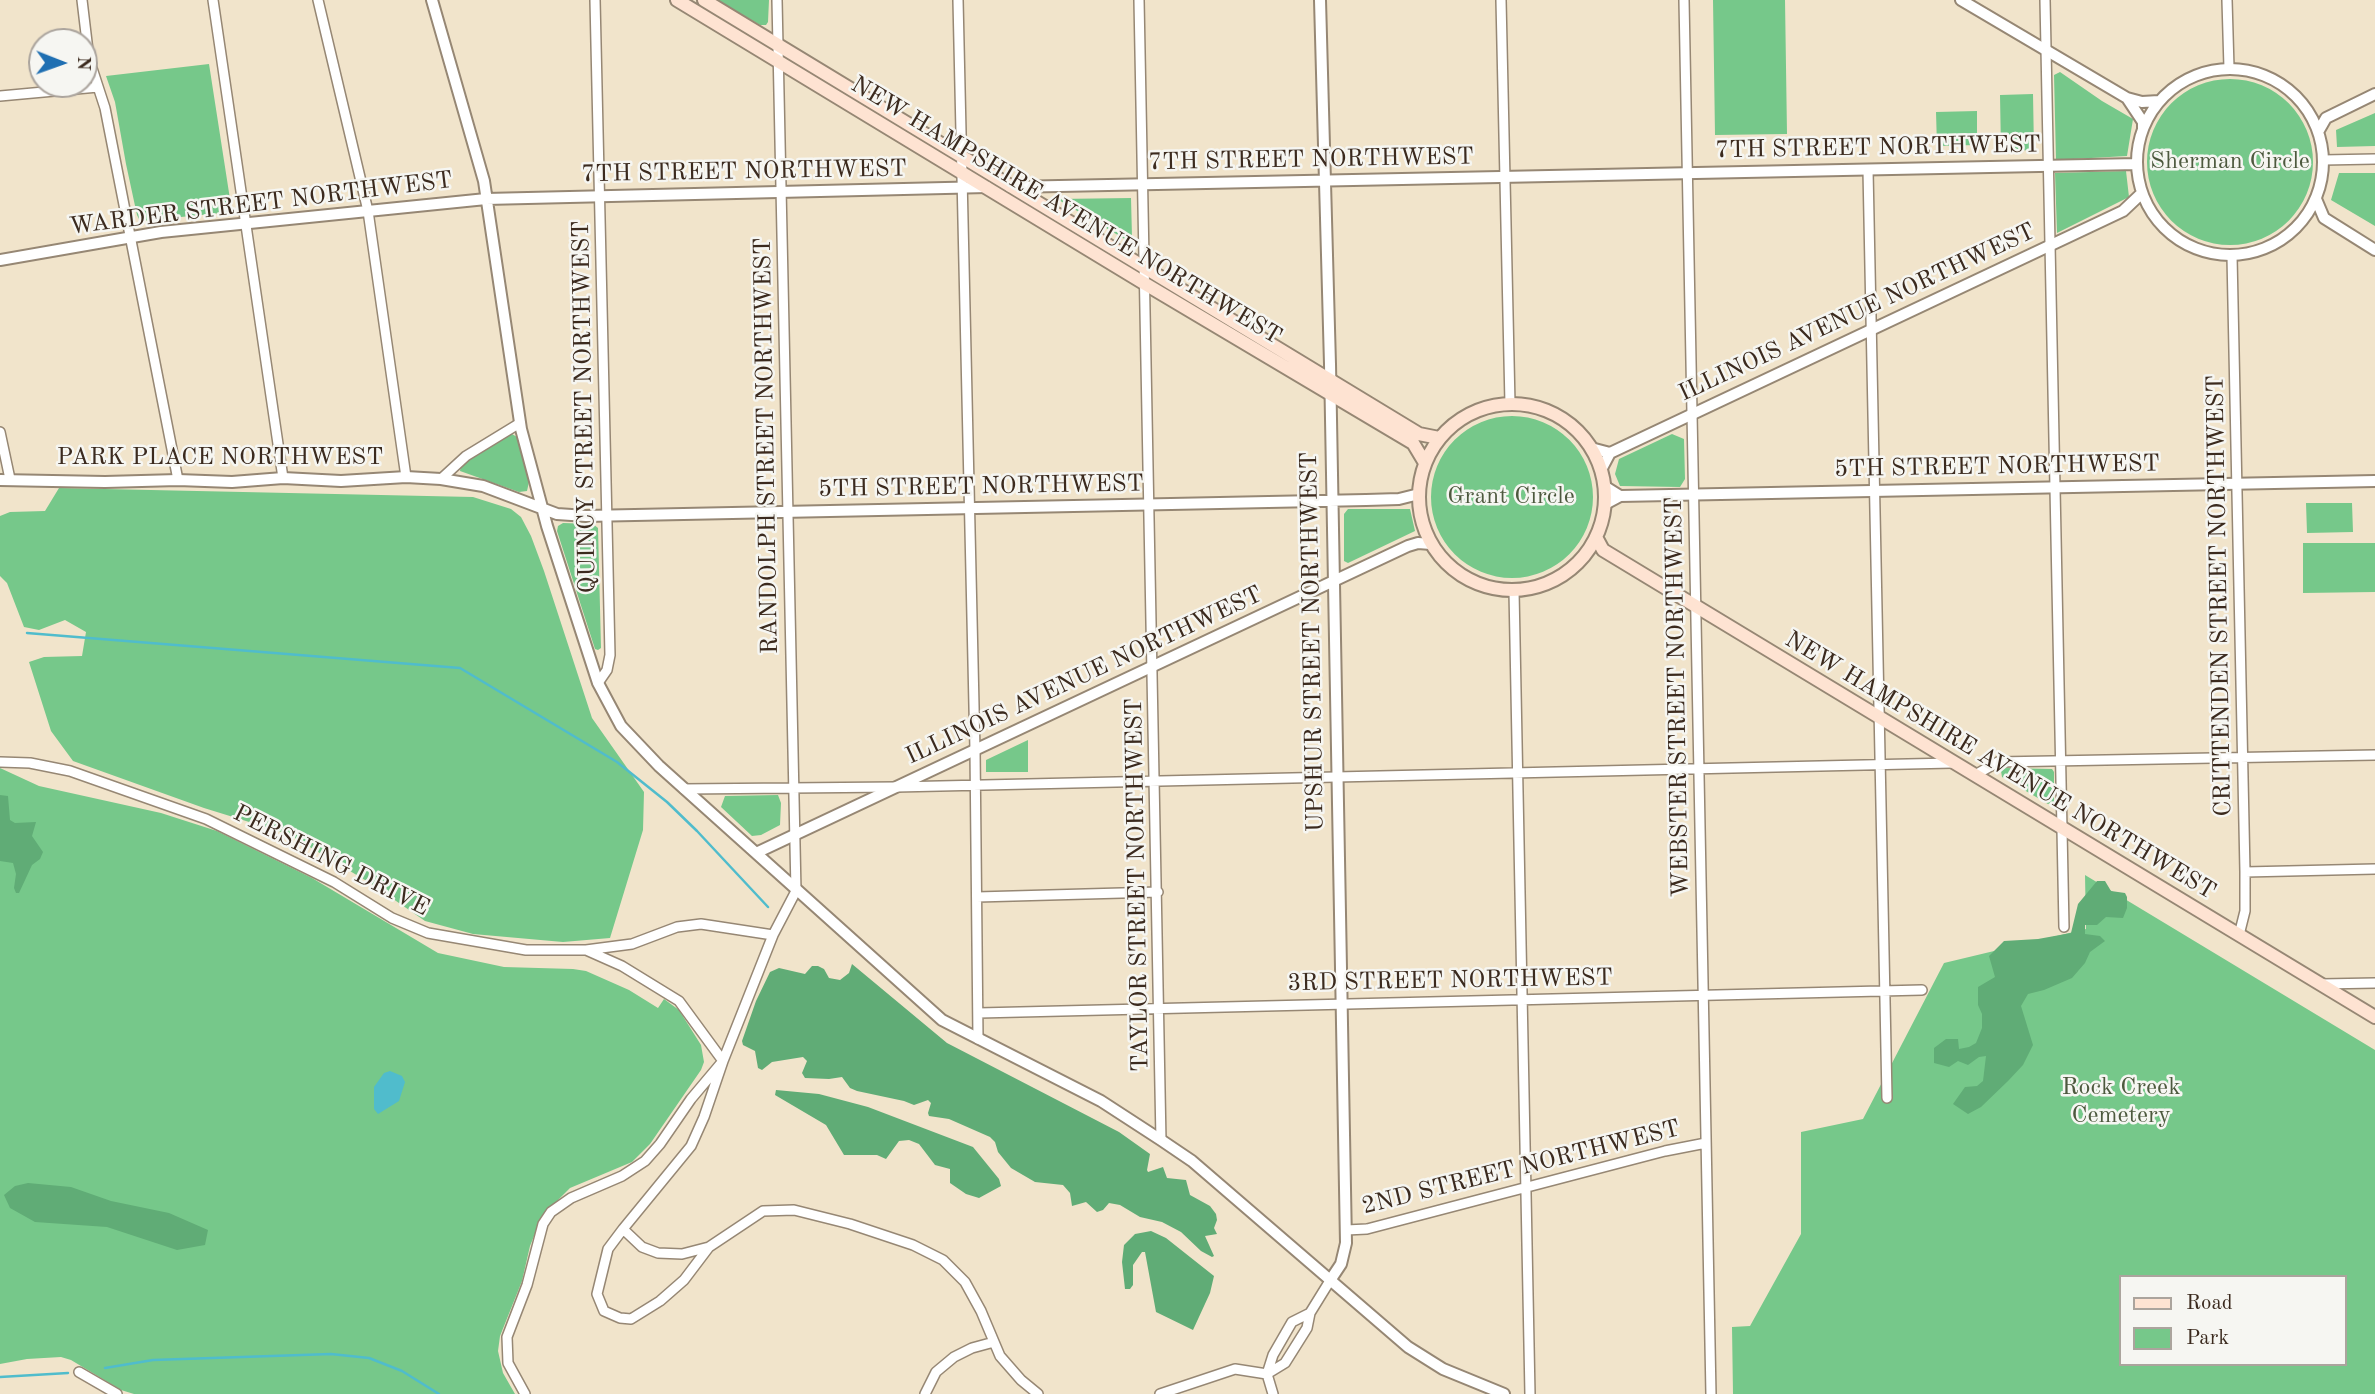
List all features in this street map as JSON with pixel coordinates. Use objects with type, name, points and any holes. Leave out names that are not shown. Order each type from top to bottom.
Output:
[{"type":"main road","name":"NEW HAMPSHIRE AVENUE NORTHWEST","points":[[677,0],[1413,443],[1425,463]]},
{"type":"main road","name":"NEW HAMPSHIRE AVENUE NORTHWEST","points":[[704,0],[1419,434],[1439,438]]},
{"type":"main road","points":[[1510,404],[1537,407],[1558,416],[1575,429],[1591,448],[1601,470],[1605,504],[1596,537],[1586,554],[1568,572],[1552,582],[1514,591],[1489,588],[1466,579],[1446,564],[1431,544],[1422,523],[1419,494],[1425,463],[1439,438],[1473,412],[1510,404]]},
{"type":"main road","points":[[1586,554],[1603,550],[1596,537]]},
{"type":"main road","name":"NEW HAMPSHIRE AVENUE NORTHWEST","points":[[1603,550],[2375,1017]]},
{"type":"street","points":[[82,0],[85,28]]},
{"type":"street","points":[[213,0],[283,478]]},
{"type":"street","points":[[318,0],[368,211],[406,477]]},
{"type":"street","points":[[432,0],[484,181],[520,423],[543,509],[598,683],[612,712],[628,734],[684,789],[934,1014],[978,1040],[1101,1101],[1161,1140],[1192,1161],[1331,1279],[1379,1324],[1421,1357],[1456,1375],[1504,1394]]},
{"type":"street","name":"QUINCY STREET NORTHWEST","points":[[595,0],[610,655],[607,670],[598,683]]},
{"type":"street","name":"RANDOLPH STREET NORTHWEST","points":[[777,0],[796,891]]},
{"type":"street","points":[[958,0],[975,750],[978,1040]]},
{"type":"street","name":"TAYLOR STREET NORTHWEST","points":[[1139,0],[1143,250],[1147,285],[1161,1140]]},
{"type":"street","name":"UPSHUR STREET NORTHWEST","points":[[1320,0],[1346,1230],[1344,1256],[1331,1279]]},
{"type":"street","points":[[1501,0],[1510,404]]},
{"type":"street","name":"WEBSTER STREET NORTHWEST","points":[[1684,0],[1711,1394]]},
{"type":"street","points":[[1961,0],[2127,98],[2142,102],[2159,101]]},
{"type":"street","points":[[2045,0],[2064,927]]},
{"type":"street","points":[[2227,0],[2229,68]]},
{"type":"street","points":[[2127,98],[2143,122],[2137,164],[2142,193],[2151,212],[2166,230],[2187,245],[2211,254],[2232,256],[2274,245],[2292,232],[2316,199],[2323,160],[2318,132],[2310,114],[2299,99],[2279,83],[2252,71],[2229,68],[2193,76],[2159,101],[2143,128]]},
{"type":"street","points":[[98,87],[106,108],[178,480]]},
{"type":"street","points":[[0,96],[28,93]]},
{"type":"street","points":[[2318,132],[2326,118],[2375,94]]},
{"type":"street","points":[[2310,114],[2326,118]]},
{"type":"street","points":[[2323,160],[2375,159]]},
{"type":"street","name":"7TH STREET NORTHWEST","points":[[486,199],[2137,164]]},
{"type":"street","points":[[1868,170],[1887,1094]]},
{"type":"street","name":"ILLINOIS AVENUE NORTHWEST","points":[[1610,453],[2123,211],[2142,193]]},
{"type":"street","name":"WARDER STREET NORTHWEST","points":[[0,260],[129,236],[486,199]]},
{"type":"street","points":[[2316,199],[2323,217],[2375,250]]},
{"type":"street","name":"ILLINOIS AVENUE NORTHWEST","points":[[2123,211],[2151,212]]},
{"type":"street","points":[[2303,219],[2323,217]]},
{"type":"street","name":"CRITTENDEN STREET NORTHWEST","points":[[2232,256],[2245,872],[2245,911],[2239,935]]},
{"type":"street","points":[[441,479],[466,456],[520,423]]},
{"type":"street","points":[[0,432],[5,480]]},
{"type":"street","points":[[1591,448],[1610,453],[1601,470]]},
{"type":"street","name":"PARK PLACE NORTHWEST","points":[[5,480],[232,482],[283,478],[341,481],[406,477],[483,486],[543,509]]},
{"type":"street","name":"5TH STREET NORTHWEST","points":[[1605,504],[1620,496],[2375,481]]},
{"type":"street","points":[[1604,486],[1620,496]]},
{"type":"street","name":"5TH STREET NORTHWEST","points":[[543,509],[567,515],[606,516],[1331,501],[1399,499],[1419,494]]},
{"type":"street","name":"ILLINOIS AVENUE NORTHWEST","points":[[756,853],[1408,546],[1431,544]]},
{"type":"street","points":[[1514,591],[1530,1394]]},
{"type":"street","points":[[1975,775],[1998,762],[2375,755]]},
{"type":"street","name":"PERSHING DRIVE","points":[[0,762],[30,763],[70,771],[206,819],[334,883],[392,918],[428,933],[526,950],[586,950],[632,944],[677,928],[701,924],[774,935]]},
{"type":"street","points":[[684,789],[896,787],[1952,762]]},
{"type":"street","points":[[2245,872],[2375,869]]},
{"type":"street","points":[[709,1247],[684,1280],[660,1301],[631,1319],[620,1318],[604,1311],[597,1294],[608,1249],[691,1146],[774,935],[796,891]]},
{"type":"street","points":[[977,897],[1158,892]]},
{"type":"street","points":[[586,950],[622,966],[678,1001],[723,1061]]},
{"type":"street","points":[[2320,984],[2375,983]]},
{"type":"street","name":"3RD STREET NORTHWEST","points":[[979,1013],[1341,1002],[1922,990]]},
{"type":"street","points":[[525,1394],[508,1363],[507,1337],[527,1285],[543,1224],[551,1212],[571,1198],[622,1176],[645,1161],[723,1061]]},
{"type":"street","name":"2ND STREET NORTHWEST","points":[[1346,1230],[1367,1229],[1706,1143]]},
{"type":"street","points":[[623,1229],[642,1247],[658,1253],[682,1254],[709,1247],[763,1211],[794,1210],[850,1224],[913,1245],[943,1260],[965,1282],[1000,1356],[1021,1380],[1038,1394]]},
{"type":"street","points":[[1160,1394],[1235,1369],[1267,1374],[1284,1363],[1307,1328],[1310,1313],[1331,1279]]},
{"type":"street","points":[[1273,1394],[1267,1374],[1273,1355],[1292,1322],[1310,1313]]},
{"type":"street","points":[[925,1394],[936,1372],[954,1357],[972,1348],[994,1342]]},
{"type":"street","points":[[79,1373],[117,1394]]},
{"type":"green space","points":[[717,0],[769,0],[768,22],[766,25],[760,25]]},
{"type":"green space","points":[[1713,0],[1785,0],[1787,134],[1715,135]]},
{"type":"green space","points":[[209,64],[232,212],[140,221],[115,102],[106,76]]},
{"type":"green space","points":[[2060,72],[2133,119],[2127,156],[2056,160],[2054,75]]},
{"type":"green space","name":"Sherman Circle","points":[[2230,79],[2262,86],[2276,93],[2288,104],[2299,116],[2306,130],[2313,162],[2306,194],[2299,208],[2288,220],[2276,231],[2262,238],[2230,245],[2198,238],[2184,231],[2172,220],[2161,208],[2154,194],[2147,162],[2154,130],[2161,116],[2172,104],[2184,93],[2198,86]]},
{"type":"green space","points":[[2033,94],[2034,150],[2001,151],[2000,95]]},
{"type":"green space","points":[[1977,111],[1977,145],[1937,146],[1936,112]]},
{"type":"green space","points":[[2375,113],[2375,146],[2337,147],[2336,130]]},
{"type":"green space","points":[[2126,171],[2129,197],[2057,233],[2055,173]]},
{"type":"green space","points":[[2339,173],[2375,173],[2375,226],[2331,200]]},
{"type":"green space","points":[[1131,198],[1132,237],[1128,241],[1057,199]]},
{"type":"green space","name":"Grant Circle","points":[[1512,416],[1543,422],[1570,439],[1587,466],[1593,497],[1587,528],[1570,555],[1543,572],[1512,578],[1481,572],[1454,555],[1437,528],[1431,497],[1437,466],[1454,439],[1481,422]]},
{"type":"green space","points":[[512,434],[517,437],[529,482],[527,491],[519,492],[460,471],[461,465]]},
{"type":"green space","points":[[1672,434],[1684,439],[1685,479],[1680,487],[1620,486],[1615,474],[1619,459]]},
{"type":"green space","points":[[59,488],[473,497],[511,509],[521,517],[544,571],[592,718],[644,792],[643,830],[610,938],[563,942],[473,934],[425,921],[370,883],[288,834],[204,808],[73,761],[51,731],[29,662],[44,657],[82,656],[86,632],[65,620],[39,630],[24,627],[7,583],[0,576],[0,516],[10,512],[45,511]]},
{"type":"green space","points":[[2306,503],[2352,503],[2353,532],[2307,533]]},
{"type":"green space","points":[[1348,509],[1410,509],[1415,531],[1348,563],[1344,561],[1344,514]]},
{"type":"green space","points":[[563,523],[593,524],[598,528],[601,648],[598,650],[595,649],[557,531],[558,526]]},
{"type":"green space","points":[[2303,543],[2375,543],[2375,592],[2303,593]]},
{"type":"green space","points":[[1028,740],[1028,772],[986,772],[986,760]]},
{"type":"green space","points":[[0,768],[39,786],[161,813],[217,831],[312,878],[438,953],[504,967],[586,971],[629,990],[658,1008],[664,999],[679,1010],[701,1045],[704,1062],[701,1070],[650,1144],[632,1162],[570,1188],[542,1216],[530,1246],[522,1281],[500,1336],[498,1351],[503,1373],[515,1394],[134,1394],[121,1390],[71,1360],[61,1357],[0,1364]]},
{"type":"green space","points":[[2005,768],[2052,769],[2054,802],[2048,804],[2002,777],[2001,771]]},
{"type":"green space","points":[[0,795],[8,796],[10,820],[15,823],[36,822],[32,836],[43,852],[40,859],[32,865],[19,893],[16,893],[14,888],[16,874],[13,863],[0,861]]},
{"type":"green space","points":[[778,795],[781,803],[780,825],[761,835],[752,836],[721,807],[725,796]]},
{"type":"green space","name":"Rock Creek Cemetery","points":[[2085,875],[2375,1050],[2375,1394],[1733,1394],[1732,1327],[1750,1326],[1801,1234],[1801,1132],[1863,1119],[1944,963],[2086,929]]},
{"type":"green space","points":[[2097,881],[2105,881],[2111,891],[2125,893],[2127,908],[2123,918],[2106,917],[2097,925],[2085,925],[2085,934],[2100,936],[2105,941],[2090,952],[2085,963],[2072,978],[2028,994],[2021,1006],[2033,1045],[2023,1065],[1981,1107],[1968,1114],[1953,1104],[1965,1087],[1977,1086],[1983,1081],[1986,1056],[1979,1057],[1968,1065],[1958,1061],[1949,1067],[1934,1063],[1934,1048],[1946,1039],[1958,1039],[1959,1049],[1976,1043],[1982,1028],[1978,987],[1995,977],[1989,956],[2004,941],[2071,933],[2078,904]]},
{"type":"green space","points":[[852,964],[947,1043],[1119,1132],[1150,1154],[1148,1172],[1163,1167],[1167,1178],[1186,1180],[1190,1195],[1210,1206],[1216,1214],[1214,1228],[1217,1234],[1205,1236],[1214,1256],[1201,1251],[1181,1232],[1162,1222],[1140,1217],[1120,1205],[1109,1203],[1097,1212],[1086,1202],[1072,1206],[1070,1193],[1063,1185],[1035,1182],[1011,1168],[990,1137],[949,1119],[929,1116],[931,1103],[928,1100],[914,1105],[857,1091],[850,1088],[842,1077],[805,1078],[802,1073],[807,1061],[803,1057],[772,1062],[762,1070],[758,1068],[755,1051],[743,1045],[742,1041],[770,972],[779,968],[805,974],[812,966],[818,966],[824,969],[829,978],[840,980],[849,973]]},
{"type":"green space","points":[[776,1090],[819,1094],[868,1107],[973,1147],[999,1179],[1001,1186],[979,1198],[966,1194],[950,1183],[950,1169],[935,1165],[919,1144],[909,1140],[899,1141],[886,1159],[877,1155],[844,1155],[826,1125],[775,1095]]},
{"type":"green space","points":[[28,1183],[71,1187],[111,1201],[169,1213],[208,1230],[205,1245],[177,1250],[107,1227],[35,1222],[10,1208],[4,1195],[15,1186]]},
{"type":"green space","points":[[1151,1231],[1166,1238],[1214,1276],[1210,1293],[1193,1330],[1156,1312],[1145,1252],[1142,1252],[1133,1265],[1133,1285],[1130,1289],[1125,1289],[1122,1262],[1124,1245],[1135,1234]]},
{"type":"water","points":[[390,1071],[402,1076],[405,1082],[399,1101],[378,1114],[374,1109],[374,1087],[384,1073]]},
{"type":"waterway","points":[[27,633],[460,668],[617,762],[667,802],[768,907]]},
{"type":"waterway","points":[[105,1368],[153,1360],[331,1354],[369,1358],[402,1371],[439,1394]]},
{"type":"waterway","points":[[0,1377],[68,1373]]}]
